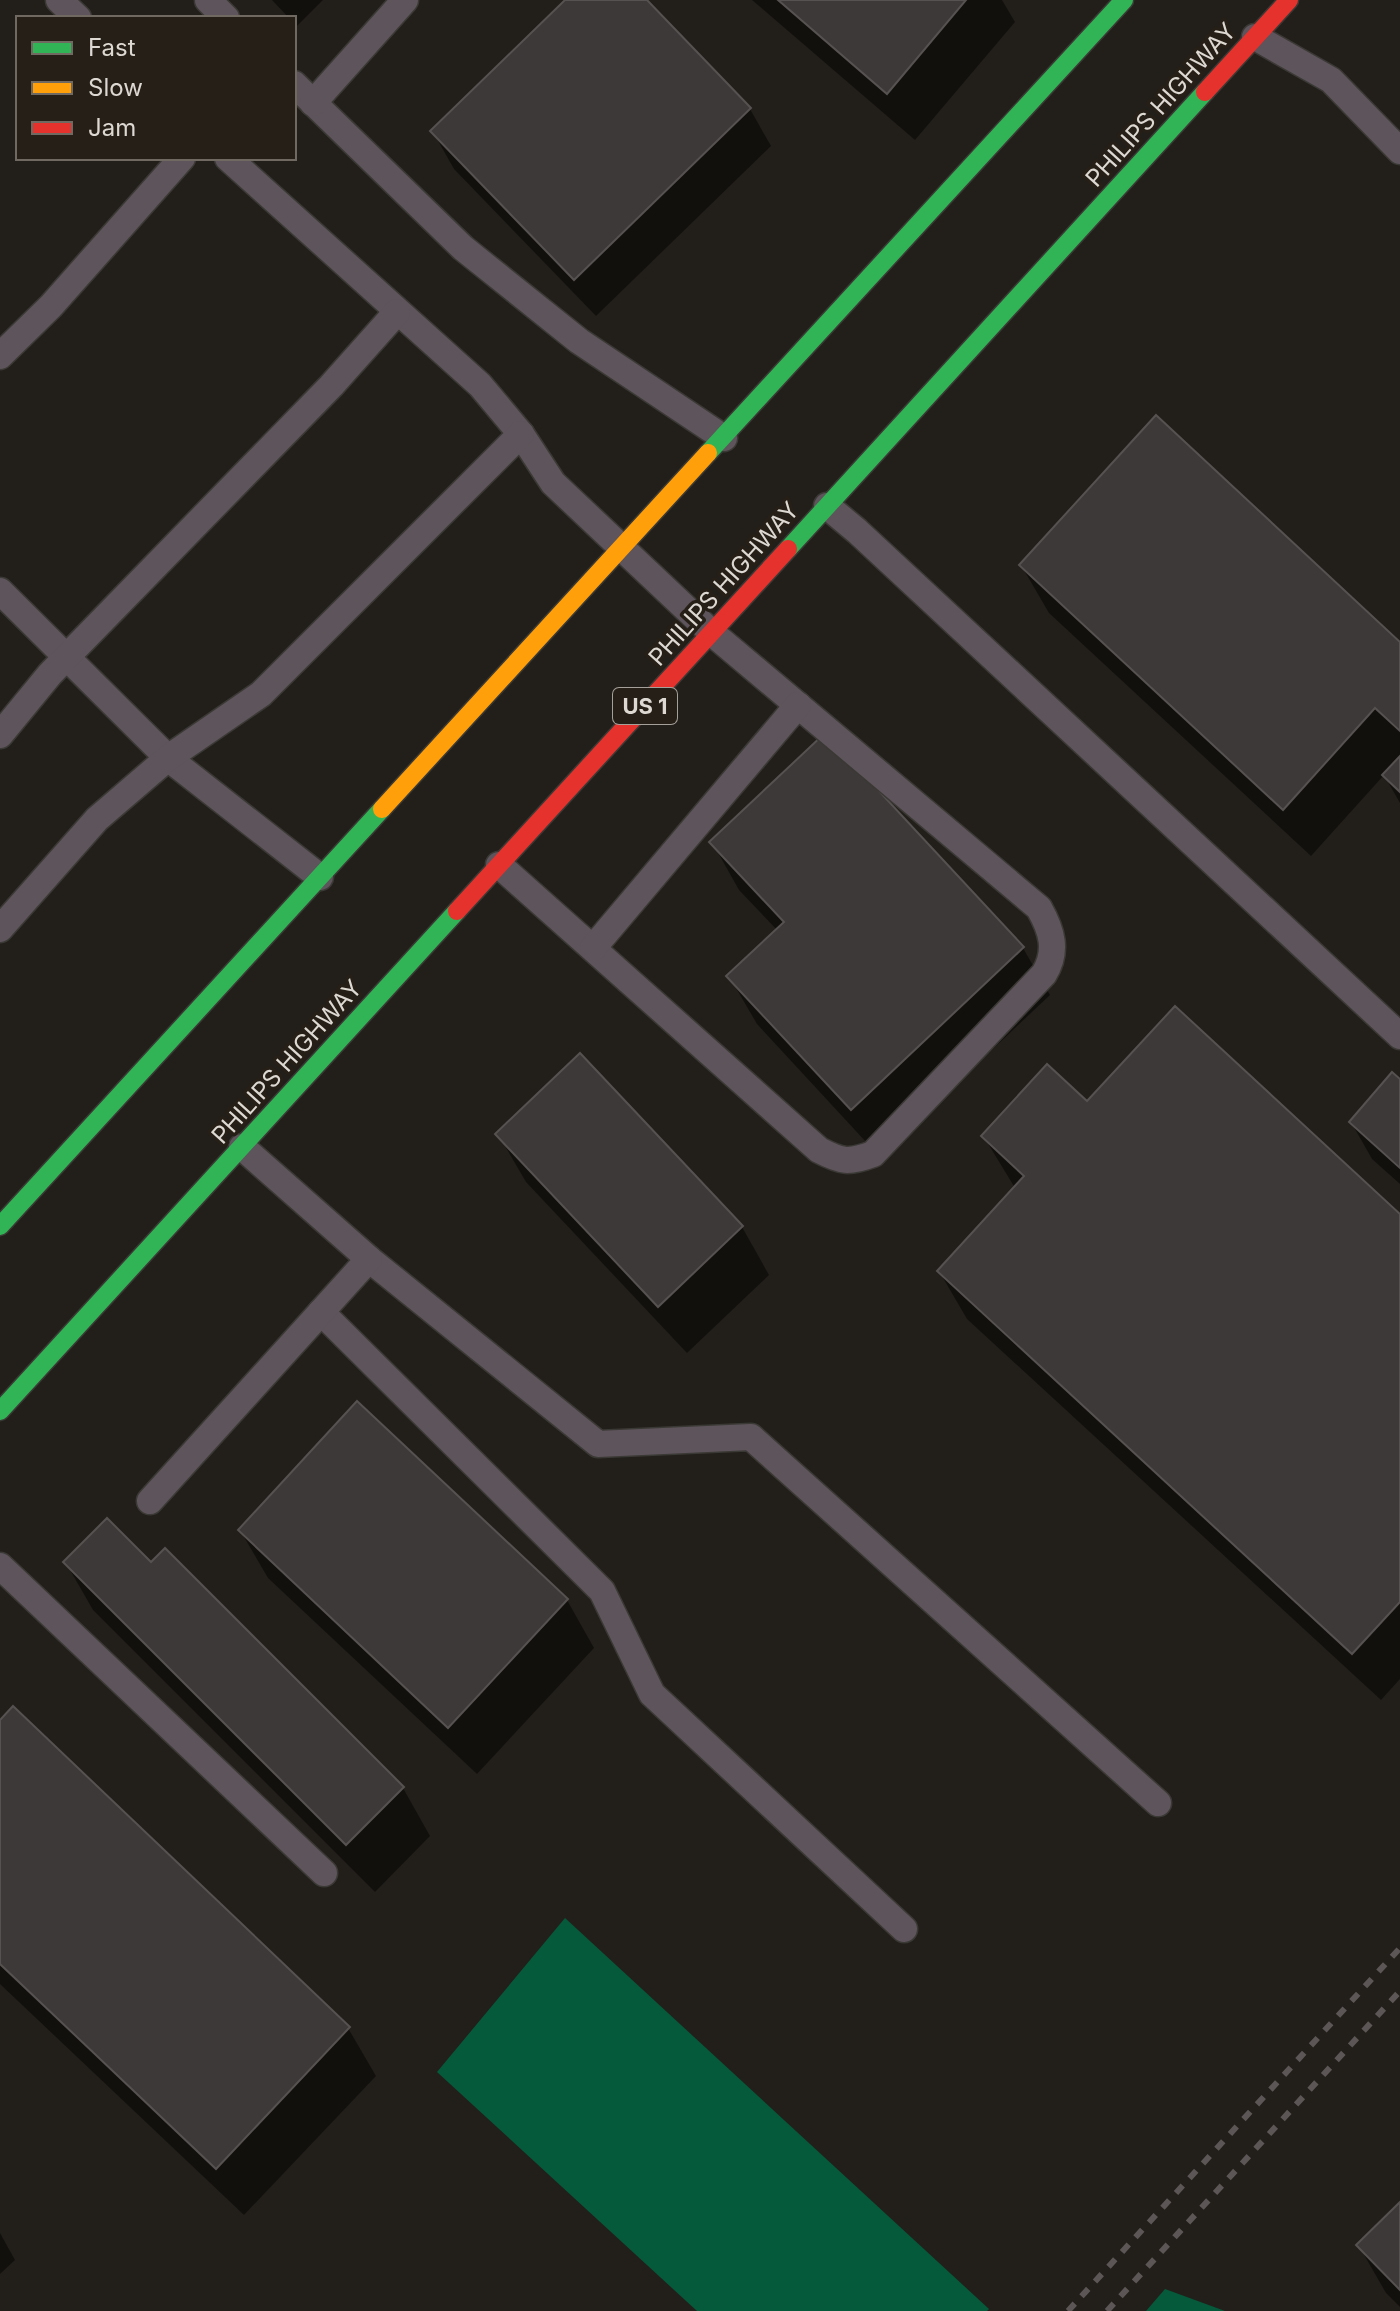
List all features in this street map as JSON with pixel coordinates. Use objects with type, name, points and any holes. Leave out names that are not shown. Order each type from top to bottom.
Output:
[{"type":"main road","points":[[0,1226],[1124,0]]},
{"type":"main road","name":"PHILIPS HIGHWAY","points":[[0,1411],[1289,0]]},
{"type":"lane","points":[[59,0],[76,16]]},
{"type":"lane","points":[[208,0],[224,16]]},
{"type":"lane","points":[[313,103],[405,0]]},
{"type":"lane","points":[[1255,37],[1331,80],[1400,151]]},
{"type":"lane","points":[[296,86],[463,248],[579,341],[724,438]]},
{"type":"lane","points":[[0,356],[51,306],[180,160]]},
{"type":"lane","points":[[230,160],[480,385],[521,434],[553,483],[712,633],[1039,908],[1053,941],[1052,960],[1044,974],[873,1154],[854,1161],[838,1160],[819,1150],[499,865]]},
{"type":"lane","points":[[0,735],[50,674],[68,659],[331,386],[397,312]]},
{"type":"lane","points":[[0,929],[97,819],[168,758],[261,694],[521,434]]},
{"type":"lane","points":[[827,506],[1400,1036]]},
{"type":"lane","points":[[0,591],[168,758],[320,877]]},
{"type":"lane","points":[[593,948],[798,705]]},
{"type":"lane","points":[[242,1147],[369,1259],[598,1444],[751,1437],[1158,1803]]},
{"type":"lane","points":[[150,1501],[369,1259]]},
{"type":"lane","points":[[321,1312],[602,1591],[652,1694],[904,1929]]},
{"type":"lane","points":[[0,1566],[324,1873]]},
{"type":"green space","points":[[565,1918],[989,2309],[697,2311],[437,2072]]},
{"type":"green space","points":[[1165,2289],[1225,2311],[1146,2311]]},
{"type":"building","points":[[565,0],[647,0],[751,108],[574,280],[430,131]]},
{"type":"building","points":[[778,0],[966,0],[887,94]]},
{"type":"building","points":[[1156,415],[1400,642],[1400,731],[1375,708],[1283,810],[1019,565]]},
{"type":"building","points":[[825,733],[1024,947],[851,1110],[726,976],[784,922],[709,842]]},
{"type":"building","points":[[1400,756],[1400,792],[1382,775]]},
{"type":"building","points":[[1175,1006],[1400,1214],[1400,1602],[1352,1654],[937,1271],[1024,1176],[981,1136],[1047,1064],[1087,1101]]},
{"type":"building","points":[[580,1053],[743,1226],[658,1307],[495,1134]]},
{"type":"building","points":[[1392,1072],[1400,1079],[1400,1168],[1349,1122]]},
{"type":"building","points":[[357,1401],[568,1599],[448,1728],[238,1530]]},
{"type":"building","points":[[107,1518],[151,1562],[165,1548],[404,1787],[346,1845],[63,1562]]},
{"type":"building","points":[[13,1706],[350,2027],[216,2169],[0,1964],[0,1720]]},
{"type":"building","points":[[1400,2202],[1400,2290],[1356,2245]]},
{"type":"railway","points":[[1068,2311],[1400,1948]]},
{"type":"railway","points":[[1107,2311],[1400,1991]]},
{"type":"traffic: fast","points":[[708,453],[1124,0]]},
{"type":"traffic: fast","points":[[788,549],[1205,92]]},
{"type":"traffic: fast","points":[[0,1226],[382,809]]},
{"type":"traffic: fast","points":[[0,1411],[457,911]]},
{"type":"traffic: slow","points":[[382,809],[708,453]]},
{"type":"traffic: jam","points":[[1205,92],[1289,0]]},
{"type":"traffic: jam","points":[[457,911],[788,549]]}]
